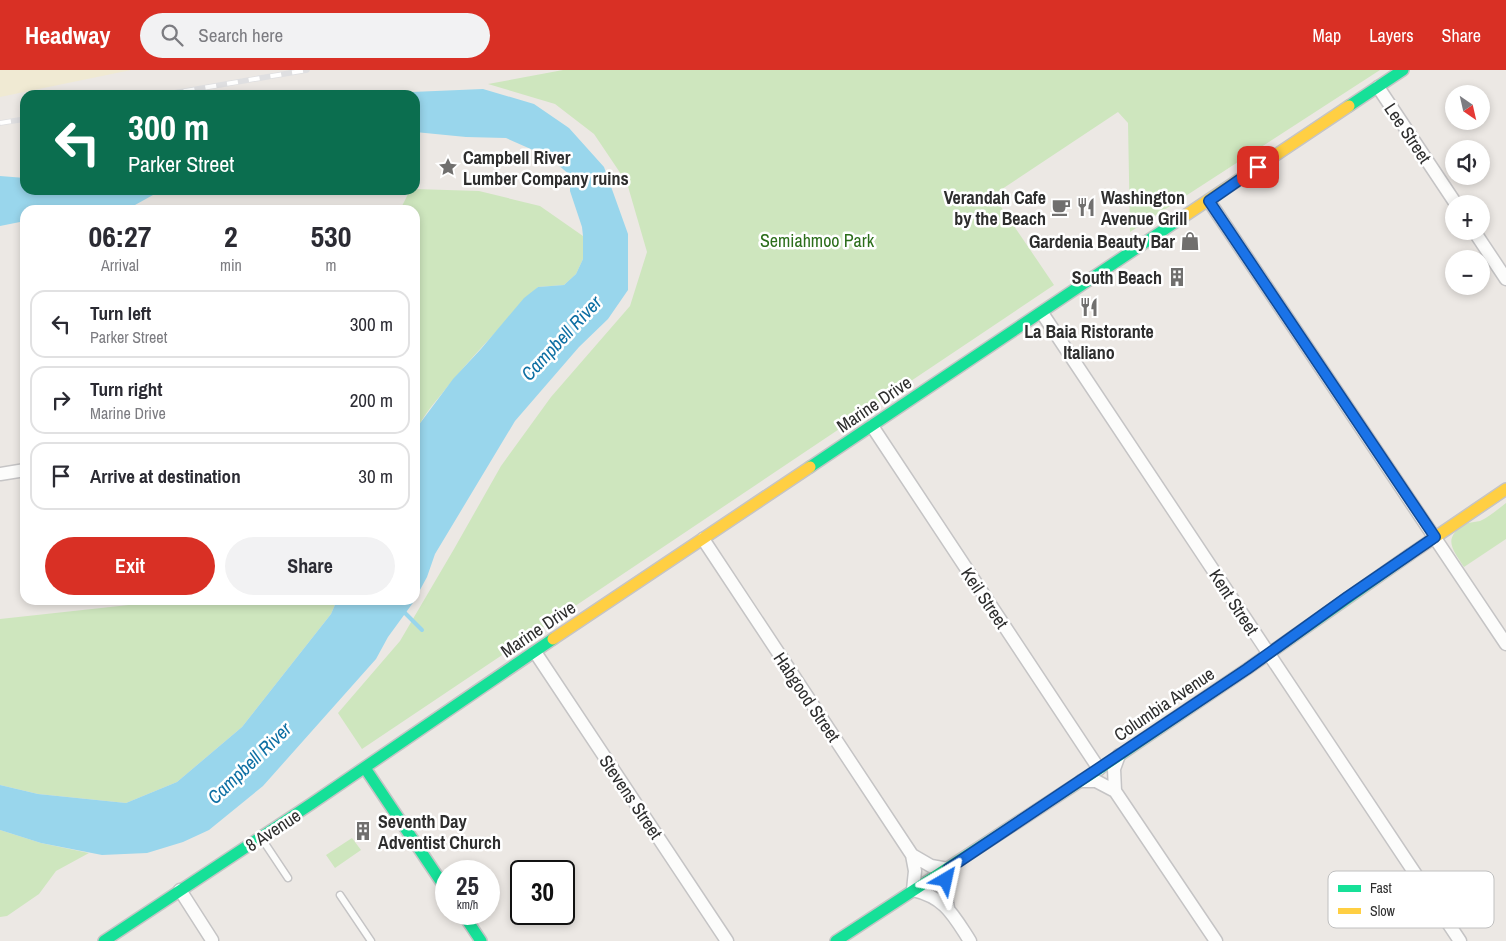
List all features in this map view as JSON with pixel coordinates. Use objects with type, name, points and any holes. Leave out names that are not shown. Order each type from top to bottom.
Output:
[{"type":"street","name":"Marine Drive","points":[[365,768],[1403,70]]},
{"type":"street","name":"Lee Street","points":[[1378,87],[1450,195]]},
{"type":"street","points":[[1209,201],[1506,644]]},
{"type":"street","points":[[1480,240],[1506,279]]},
{"type":"street","name":"Kent Street","points":[[1042,313],[1413,871]]},
{"type":"street","name":"Keil Street","points":[[872,426],[1099,769]]},
{"type":"street","points":[[0,474],[20,471]]},
{"type":"street","name":"Columbia Avenue","points":[[836,941],[1082,781],[1506,489]]},
{"type":"street","name":"Habgood Street","points":[[703,539],[912,855],[915,871],[913,890]]},
{"type":"street","name":"Stevens Street","points":[[535,652],[727,941]]},
{"type":"street","points":[[1115,791],[1114,769],[1119,756]]},
{"type":"street","points":[[365,768],[435,873]]},
{"type":"street","name":"8 Avenue","points":[[104,941],[365,768]]},
{"type":"street","points":[[1082,781],[1096,781],[1115,791],[1216,941]]},
{"type":"street","name":"Habgood Street","points":[[912,855],[931,866],[948,869]]},
{"type":"street","points":[[948,869],[945,892],[948,908],[970,941]]},
{"type":"street","points":[[180,890],[212,940]]},
{"type":"street","points":[[913,890],[927,895],[948,908]]},
{"type":"street","points":[[470,925],[481,941]]},
{"type":"street","name":"Kent Street","points":[[1451,928],[1460,941]]},
{"type":"lane","points":[[261,838],[288,878]]},
{"type":"lane","points":[[340,894],[371,941]]},
{"type":"green space","name":"Semiahmoo Park","points":[[563,70],[1380,70],[1130,232],[1128,123],[1118,112],[993,195],[1054,285],[362,749],[338,713],[400,641],[501,466],[551,397],[630,306],[647,252],[627,183],[594,134],[555,104],[488,84]]},
{"type":"green space","points":[[420,189],[479,191],[540,206],[583,236],[583,259],[576,274],[564,285],[538,287],[475,354],[451,382],[420,424],[420,205],[402,205],[408,195],[420,195]]},
{"type":"green space","points":[[1506,503],[1506,539],[1464,567],[1455,554],[1451,543],[1455,533],[1468,523],[1480,521]]},
{"type":"green space","points":[[129,605],[335,605],[331,614],[242,727],[177,782],[126,803],[38,794],[0,785],[0,619]]},
{"type":"green space","points":[[0,830],[41,843],[89,853],[56,871],[39,894],[7,916],[0,917]]},
{"type":"green space","points":[[352,838],[361,850],[335,868],[326,855]]},
{"type":"sand","points":[[0,70],[131,70],[34,90],[20,90],[20,93],[0,97]]},
{"type":"water","name":"Campbell River","points":[[483,89],[534,104],[569,128],[604,167],[628,234],[628,290],[608,319],[579,347],[515,421],[435,554],[427,577],[420,590],[420,423],[453,379],[524,298],[538,287],[564,285],[576,274],[583,259],[583,236],[582,227],[570,191],[570,175],[542,154],[506,138],[466,137],[420,132],[420,92]]},
{"type":"water","points":[[0,176],[20,178],[20,195],[153,195],[135,205],[20,205],[20,222],[0,226]]},
{"type":"water","name":"Campbell River","points":[[335,605],[411,605],[388,637],[376,659],[263,786],[209,830],[183,842],[147,853],[102,855],[41,843],[0,830],[0,785],[38,794],[126,803],[177,782],[242,727],[331,614]]},
{"type":"waterway","points":[[402,610],[422,630]]},
{"type":"railway","points":[[191,90],[307,70]]},
{"type":"railway","points":[[0,123],[20,120]]},
{"type":"traffic: fast","points":[[1349,106],[1403,70]]},
{"type":"traffic: fast","points":[[810,467],[1180,219]]},
{"type":"traffic: fast","points":[[836,941],[1099,769],[1247,669],[1409,555]]},
{"type":"traffic: fast","points":[[104,941],[311,804],[553,639]]},
{"type":"traffic: fast","points":[[365,768],[435,873]]},
{"type":"traffic: fast","points":[[470,925],[481,941]]},
{"type":"traffic: slow","points":[[1180,219],[1349,106]]},
{"type":"traffic: slow","points":[[553,639],[810,467]]},
{"type":"traffic: slow","points":[[1409,555],[1506,489]]},
{"type":"place","name":"Campbell River Lumber Company ruins","points":[[448,167]]},
{"type":"place","name":"Verandah Cafe by the Beach","points":[[1061,207]]},
{"type":"place","name":"Washington Avenue Grill","points":[[1086,207]]},
{"type":"place","name":"Gardenia Beauty Bar","points":[[1190,241]]},
{"type":"place","name":"South Beach","points":[[1177,277]]},
{"type":"place","name":"La Baia Ristorante Italiano","points":[[1089,307]]},
{"type":"place","name":"Seventh Day Adventist Church","points":[[363,831]]},
{"type":"route","points":[[946,880],[948,869],[1247,669],[1435,537],[1209,201],[1258,167]]}]
